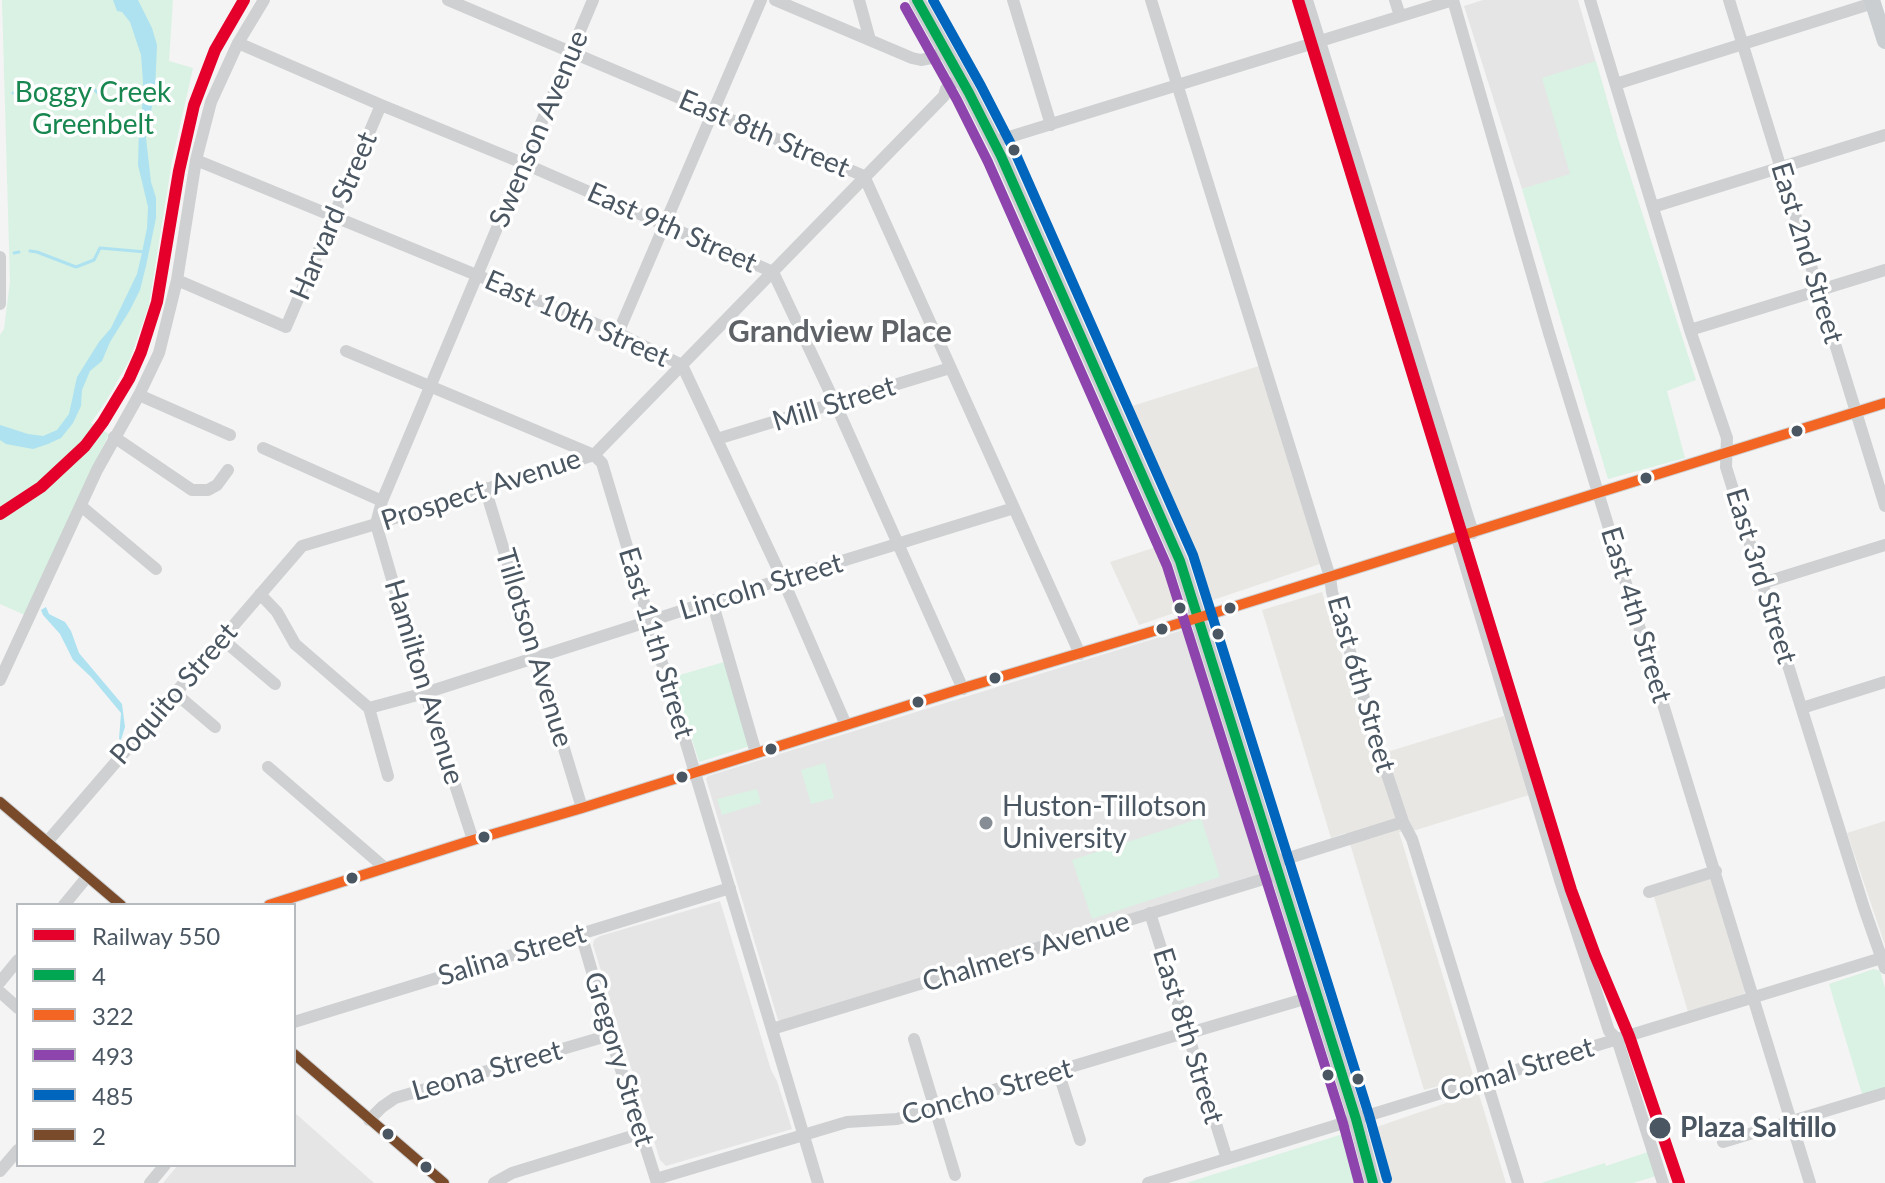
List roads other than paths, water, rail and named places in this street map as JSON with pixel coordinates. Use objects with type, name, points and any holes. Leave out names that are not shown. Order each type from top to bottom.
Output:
[{"type":"main road","points":[[917,0],[993,142],[1167,529],[1199,618],[1278,868],[1373,1183]]},
{"type":"main road","points":[[1873,1],[1885,41]]},
{"type":"street","points":[[0,680],[114,437],[159,353],[177,280],[196,160],[211,102],[238,43],[264,0]]},
{"type":"street","name":"East 8th Street","points":[[448,0],[864,176],[1080,654]]},
{"type":"street","name":"Swenson Avenue","points":[[376,524],[382,501],[593,0]]},
{"type":"street","points":[[618,333],[761,0]]},
{"type":"street","points":[[775,0],[912,58],[931,58],[945,51]]},
{"type":"street","points":[[859,0],[870,40]]},
{"type":"street","points":[[1013,0],[1051,125]]},
{"type":"street","name":"East 6th Street","points":[[1151,0],[1330,577],[1340,619],[1403,822],[1412,839],[1518,1183]]},
{"type":"street","points":[[1307,0],[1473,533]]},
{"type":"street","points":[[1395,0],[1400,16]]},
{"type":"street","points":[[993,142],[1453,0]]},
{"type":"street","name":"East 4th Street","points":[[1453,0],[1549,333],[1810,1183]]},
{"type":"street","name":"East 3rd Street","points":[[1590,0],[1690,330],[1727,438],[1726,467],[1864,908],[1884,961]]},
{"type":"street","name":"East 2nd Street","points":[[1729,0],[1885,506]]},
{"type":"street","points":[[1616,84],[1873,1]]},
{"type":"street","name":"East 9th Street","points":[[238,43],[773,272],[963,689]]},
{"type":"street","name":"Prospect Avenue","points":[[302,546],[594,455],[960,77]]},
{"type":"street","points":[[944,96],[969,93]]},
{"type":"street","name":"Harvard Street","points":[[177,280],[286,327],[381,105]]},
{"type":"street","points":[[1653,207],[1885,135]]},
{"type":"street","name":"East 10th Street","points":[[196,160],[618,333],[682,365],[783,580],[846,725]]},
{"type":"street","points":[[0,257],[0,304]]},
{"type":"street","points":[[1690,330],[1885,270]]},
{"type":"street","points":[[346,351],[594,455]]},
{"type":"street","name":"Mill Street","points":[[717,439],[950,368]]},
{"type":"street","points":[[139,395],[230,435]]},
{"type":"street","points":[[275,903],[1885,403]]},
{"type":"street","points":[[114,437],[192,490],[208,490],[217,485],[228,470]]},
{"type":"street","points":[[263,448],[382,501]]},
{"type":"street","name":"East 11th Street","points":[[594,455],[602,463],[818,1183]]},
{"type":"street","name":"Tillotson Avenue","points":[[485,488],[582,808]]},
{"type":"street","points":[[81,506],[156,569]]},
{"type":"street","name":"Lincoln Street","points":[[369,708],[1014,508]]},
{"type":"street","name":"Hamilton Avenue","points":[[376,524],[425,693],[473,840]]},
{"type":"street","points":[[1457,538],[1565,895],[1609,1031],[1617,1039],[1663,1183]]},
{"type":"street","points":[[1763,583],[1885,545]]},
{"type":"street","name":"Poquito Street","points":[[47,842],[302,546]]},
{"type":"street","points":[[260,594],[277,612],[295,644],[369,708],[388,776]]},
{"type":"street","points":[[712,601],[756,753]]},
{"type":"street","points":[[222,639],[275,684]]},
{"type":"street","points":[[1802,708],[1885,682]]},
{"type":"street","points":[[175,693],[215,727]]},
{"type":"street","points":[[268,767],[385,868]]},
{"type":"street","points":[[0,802],[119,903]]},
{"type":"street","name":"Chalmers Avenue","points":[[772,1029],[1150,913],[1403,822]]},
{"type":"street","points":[[1649,892],[1716,871]]},
{"type":"street","points":[[66,903],[87,877]]},
{"type":"street","name":"Salina Street","points":[[296,1021],[730,888]]},
{"type":"street","name":"East 8th Street","points":[[1150,913],[1227,1159]]},
{"type":"street","name":"Gregory Street","points":[[581,934],[656,1181]]},
{"type":"street","name":"Comal Street","points":[[1148,1183],[1617,1039],[1884,961]]},
{"type":"street","points":[[0,982],[16,962]]},
{"type":"street","points":[[0,992],[16,1006]]},
{"type":"street","name":"Concho Street","points":[[656,1181],[847,1122],[897,1119],[1318,995]]},
{"type":"street","name":"Leona Street","points":[[369,1120],[395,1098],[610,1035]]},
{"type":"street","points":[[914,1039],[955,1175]]},
{"type":"street","points":[[296,1056],[444,1183]]},
{"type":"street","points":[[1058,1071],[1080,1140]]},
{"type":"street","points":[[1723,1142],[1885,1093]]},
{"type":"street","points":[[494,1183],[512,1173],[642,1133]]},
{"type":"street","points":[[0,1171],[16,1152]]},
{"type":"street","points":[[150,1183],[163,1167]]},
{"type":"water","points":[[113,0],[138,0],[157,45],[155,91],[146,138],[156,198],[156,218],[146,266],[140,290],[130,310],[102,361],[90,371],[73,423],[61,438],[33,449],[6,444],[0,440],[0,425],[43,436],[57,430],[69,414],[77,377],[111,328],[137,274],[147,228],[148,207],[138,165],[143,82],[141,55],[130,22],[122,12],[117,11]]},
{"type":"water","points":[[46,607],[49,614],[65,622],[79,653],[122,704],[125,727],[121,740],[121,713],[73,660],[60,634],[43,615],[41,610]]},
{"type":"waterway","points":[[13,93],[48,95],[92,87],[107,103],[144,90]]},
{"type":"waterway","points":[[30,251],[76,267],[94,260],[100,248],[146,252]]},
{"type":"waterway","points":[[14,253],[19,252]]},
{"type":"rail line","name":"550","points":[[0,514],[41,487],[85,446],[129,379],[157,302],[179,171],[194,105],[215,50],[244,0]]},
{"type":"rail line","name":"550","points":[[1298,0],[1571,890],[1629,1036],[1679,1183]]},
{"type":"place","name":"Huston-Tillotson University","points":[[986,823]]},
{"type":"place","name":"Plaza Saltillo","points":[[1660,1128]]},
{"type":"district","name":"Grandview Place","points":[[840,332]]},
{"type":"park label","name":"Boggy Creek Greenbelt","points":[[93,109]]}]
